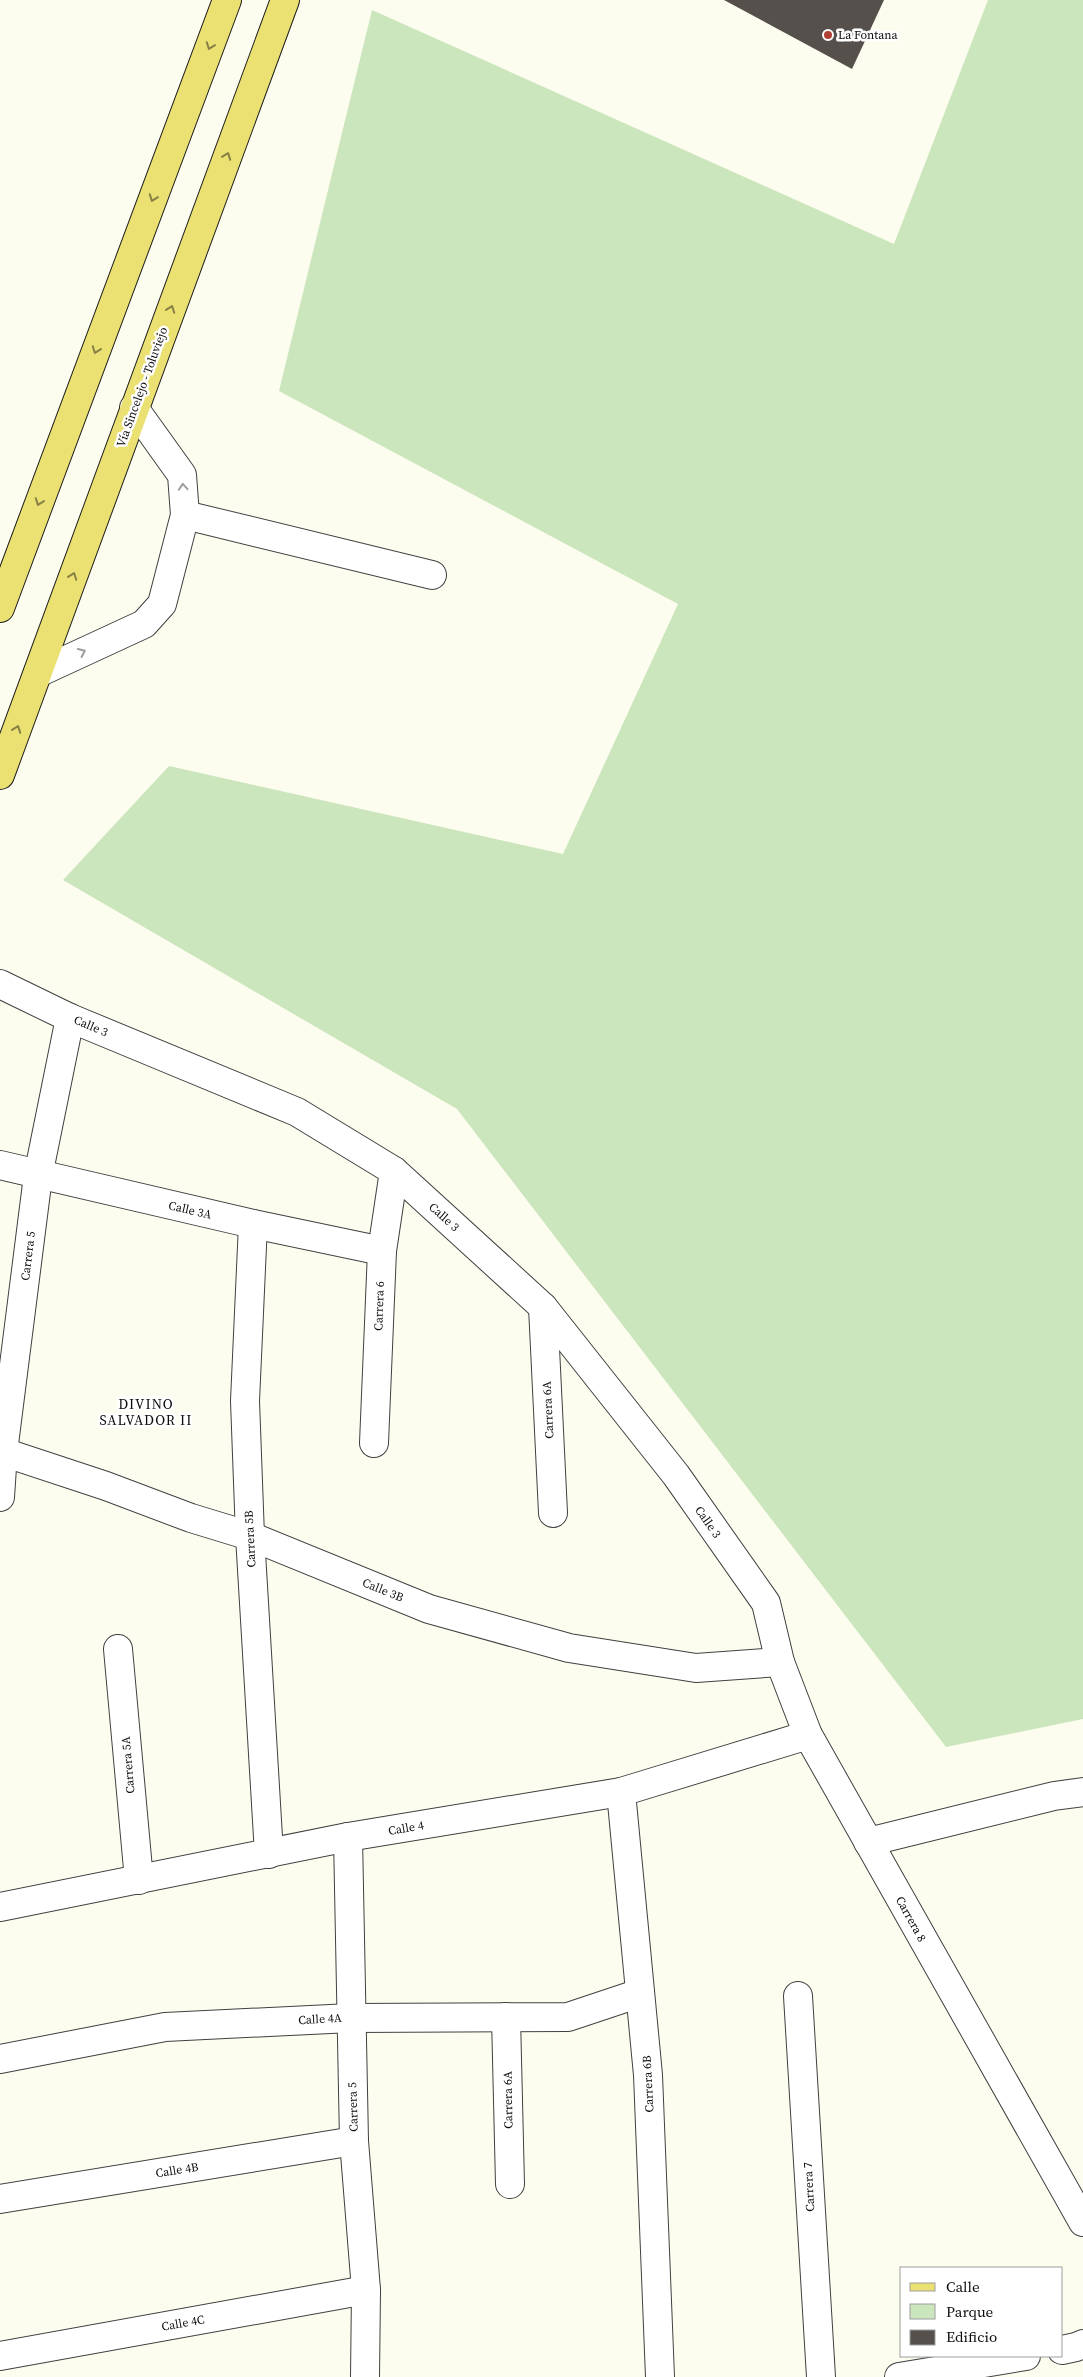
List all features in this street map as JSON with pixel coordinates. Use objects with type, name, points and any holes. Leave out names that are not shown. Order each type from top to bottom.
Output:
[{"type":"main road","points":[[0,608],[227,0]]},
{"type":"main road","name":"Vía Sincelejo - Toluviejo","points":[[0,775],[285,0]]},
{"type":"street","points":[[38,673],[144,624],[162,604],[185,515],[182,475],[134,408]]},
{"type":"street","points":[[185,515],[432,575]]},
{"type":"street","name":"Calle 3","points":[[0,984],[70,1018],[297,1112],[394,1171],[543,1307],[676,1475],[766,1603]]},
{"type":"street","name":"Carrera 5","points":[[0,1497],[2,1452],[38,1176],[70,1018]]},
{"type":"street","name":"Calle 3A","points":[[0,1165],[38,1176],[382,1251]]},
{"type":"street","name":"Carrera 6","points":[[374,1443],[382,1251],[394,1171]]},
{"type":"street","name":"Carrera 5B","points":[[253,1224],[245,1401],[250,1536],[269,1854]]},
{"type":"street","name":"Carrera 6A","points":[[543,1307],[553,1513]]},
{"type":"street","name":"Calle 3B","points":[[2,1452],[106,1486],[191,1518],[250,1536],[429,1609],[569,1648],[696,1668],[780,1662]]},
{"type":"street","name":"Carrera 8","points":[[766,1603],[780,1662],[808,1735],[1083,2222]]},
{"type":"street","name":"Carrera 5A","points":[[118,1649],[139,1880]]},
{"type":"street","name":"Calle 4","points":[[0,1907],[348,1837],[621,1792],[808,1735]]},
{"type":"street","name":"Carrera 6B","points":[[621,1792],[648,2075],[660,2377]]},
{"type":"street","points":[[868,1842],[1054,1796],[1083,1792]]},
{"type":"street","name":"Carrera 5","points":[[348,1837],[354,2141],[366,2290],[365,2377]]},
{"type":"street","name":"Calle 4A","points":[[0,2059],[164,2027],[351,2018],[568,2017],[640,1993]]},
{"type":"street","name":"Carrera 7","points":[[798,1996],[821,2377]]},
{"type":"street","name":"Carrera 6A","points":[[506,2016],[510,2184]]},
{"type":"street","name":"Calle 4B","points":[[0,2198],[354,2141]]},
{"type":"street","name":"Calle 4C","points":[[0,2356],[366,2290]]},
{"type":"street","points":[[1063,2350],[1083,2344]]},
{"type":"street","points":[[899,2377],[1020,2357]]},
{"type":"green space","points":[[988,0],[1083,0],[1083,1719],[946,1747],[457,1109],[63,880],[169,766],[563,854],[678,604],[279,391],[372,10],[894,244]]},
{"type":"building","name":"La Fontana","points":[[724,0],[884,0],[852,69]]},
{"type":"place","name":"La Fontana","points":[[828,35]]},
{"type":"district","name":"DIVINO SALVADOR II","points":[[146,1412]]}]
